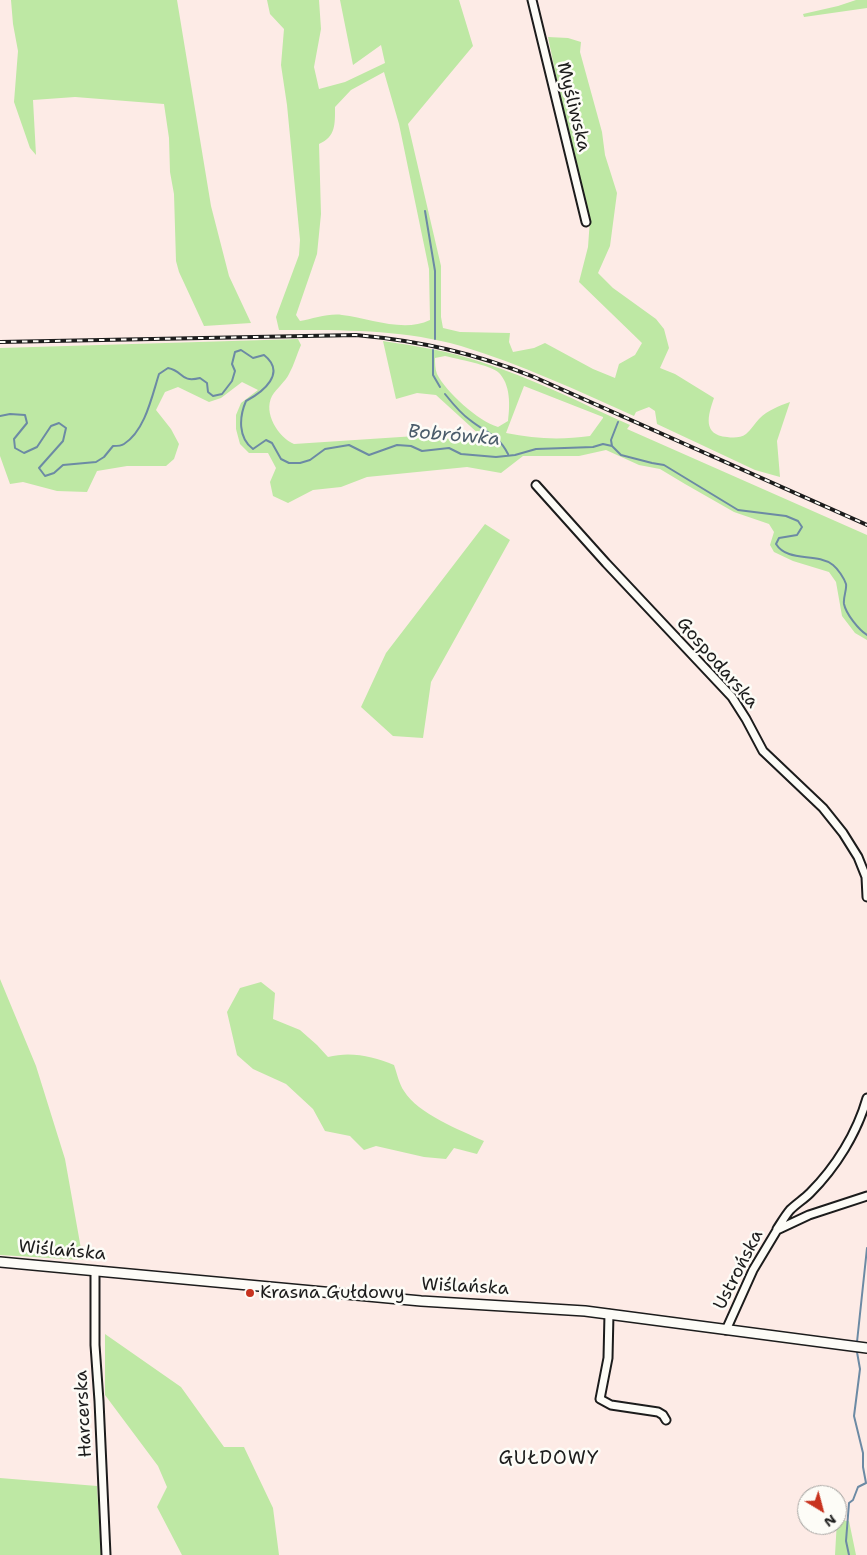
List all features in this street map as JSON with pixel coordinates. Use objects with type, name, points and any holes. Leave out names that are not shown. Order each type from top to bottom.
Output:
[{"type":"street","name":"Myśliwska","points":[[532,0],[586,222]]},
{"type":"street","name":"Gospodarska","points":[[536,484],[606,563],[732,697],[763,752],[823,808],[843,832],[858,857],[866,877],[867,897]]},
{"type":"street","points":[[777,1230],[789,1211],[810,1192],[831,1168],[851,1140],[867,1098]]},
{"type":"street","name":"Ustrońska","points":[[726,1330],[753,1270],[777,1230],[809,1215],[867,1196]]},
{"type":"street","name":"Wiślańska","points":[[0,1262],[421,1301],[562,1309],[867,1348]]},
{"type":"street","name":"Harcerska","points":[[95,1271],[95,1345],[100,1401],[106,1555]]},
{"type":"street","points":[[609,1314],[608,1358],[600,1399],[611,1405],[658,1412],[666,1420]]},
{"type":"green space","points":[[11,0],[177,0],[211,206],[229,276],[251,323],[204,326],[179,272],[176,261],[174,194],[170,172],[169,138],[164,104],[75,97],[33,100],[36,155],[30,148],[14,102],[18,51]]},
{"type":"green space","points":[[267,0],[319,0],[321,29],[314,67],[319,89],[345,82],[385,63],[381,45],[353,65],[340,0],[459,0],[473,46],[408,124],[441,266],[441,317],[443,328],[460,332],[510,333],[509,342],[513,352],[534,348],[545,343],[593,369],[615,378],[619,364],[635,355],[642,343],[579,282],[588,247],[590,219],[567,129],[548,37],[568,38],[581,42],[580,52],[602,132],[605,155],[617,193],[610,246],[598,273],[613,288],[656,319],[664,329],[669,348],[660,368],[675,374],[714,398],[709,423],[710,428],[714,432],[729,437],[742,436],[766,413],[790,402],[777,441],[780,477],[755,470],[657,424],[655,411],[649,407],[636,412],[634,416],[527,369],[461,346],[439,340],[394,333],[279,330],[276,317],[299,255],[300,240],[287,105],[281,65],[284,29],[270,14]],"holes":[[[384,72],[399,124],[429,269],[430,320],[420,324],[398,325],[353,317],[326,315],[300,321],[296,315],[317,254],[321,214],[319,144],[329,138],[332,133],[335,107],[351,90]]]},
{"type":"green space","points":[[856,0],[867,0],[867,8],[804,17],[803,14],[838,6]]},
{"type":"green space","points":[[298,339],[301,345],[294,363],[287,377],[272,396],[269,410],[278,430],[288,441],[294,444],[416,436],[467,440],[481,436],[436,395],[417,393],[396,399],[383,341],[445,352],[500,368],[630,425],[627,429],[867,535],[867,640],[855,633],[842,616],[836,582],[829,572],[793,561],[774,552],[770,545],[774,532],[769,524],[734,512],[660,469],[639,465],[606,450],[579,456],[523,456],[501,473],[467,467],[367,477],[341,487],[313,490],[288,503],[273,496],[270,482],[276,468],[268,453],[249,453],[240,444],[236,429],[236,415],[241,403],[258,390],[242,382],[221,398],[209,402],[178,387],[165,392],[156,410],[171,429],[179,444],[174,459],[166,466],[127,466],[97,471],[87,492],[57,491],[23,482],[10,484],[0,456],[0,348]],"holes":[[[445,356],[481,365],[498,372],[507,389],[509,402],[508,421],[498,427],[490,424],[481,419],[455,397],[441,381],[436,370],[435,358]],[[524,386],[603,417],[603,418],[590,436],[548,438],[506,433]]]},
{"type":"green space","points":[[485,524],[510,540],[431,682],[423,738],[393,736],[361,707],[386,653]]},
{"type":"green space","points":[[0,979],[36,1066],[65,1159],[83,1260],[0,1255]]},
{"type":"green space","points":[[261,982],[275,993],[273,1019],[300,1030],[328,1057],[345,1054],[361,1055],[394,1065],[402,1088],[419,1107],[440,1120],[484,1141],[477,1154],[454,1148],[446,1159],[424,1157],[376,1146],[364,1150],[350,1136],[325,1131],[313,1109],[286,1084],[253,1069],[237,1055],[227,1012],[240,988]]},
{"type":"green space","points":[[105,1334],[181,1387],[224,1447],[244,1447],[273,1508],[279,1555],[182,1555],[157,1507],[167,1487],[158,1466],[105,1395]]},
{"type":"green space","points":[[0,1478],[97,1486],[101,1555],[0,1555]]},
{"type":"green space","points":[[847,1521],[849,1521],[856,1555],[835,1555],[836,1535],[847,1535]]},
{"type":"waterway","points":[[425,211],[435,271],[435,339]]},
{"type":"waterway","name":"Bobrówka","points":[[0,416],[10,414],[25,415],[27,423],[14,439],[15,448],[24,453],[37,447],[51,426],[59,423],[66,428],[63,441],[39,468],[45,476],[54,473],[63,465],[96,462],[104,457],[113,446],[123,445],[131,438],[147,412],[159,374],[168,368],[173,369],[185,378],[200,378],[207,383],[208,392],[213,396],[222,394],[232,381],[235,371],[232,364],[235,352],[241,350],[253,358],[264,355],[271,362],[273,375],[259,393],[246,401],[241,420],[242,433],[253,449],[266,440],[272,443],[281,459],[289,463],[300,463],[310,460],[325,449],[349,445],[369,455],[397,445],[411,446],[422,451],[449,448],[461,454],[496,457],[515,455],[536,449],[593,447],[603,444],[612,446],[621,455],[664,465],[738,510],[786,516],[798,521],[802,527],[797,535],[779,538],[776,544],[781,550],[795,556],[819,559],[833,565],[841,574],[846,584],[845,608],[853,621],[867,635]]},
{"type":"waterway","points":[[433,350],[433,375],[440,387]]},
{"type":"waterway","points":[[445,394],[463,414],[496,438],[508,454]]},
{"type":"waterway","points":[[612,446],[611,440],[618,422]]},
{"type":"waterway","points":[[857,1342],[867,1248]]},
{"type":"waterway","points":[[849,1555],[846,1541],[849,1503],[853,1500],[858,1487],[866,1483],[863,1453],[854,1416],[860,1369],[857,1352]]},
{"type":"railway","points":[[0,342],[356,335],[447,349],[490,361],[534,377],[867,525]]},
{"type":"place","name":"Krasna Gułdowy","points":[[250,1293]]},
{"type":"district","name":"GUŁDOWY","points":[[549,1459]]}]
